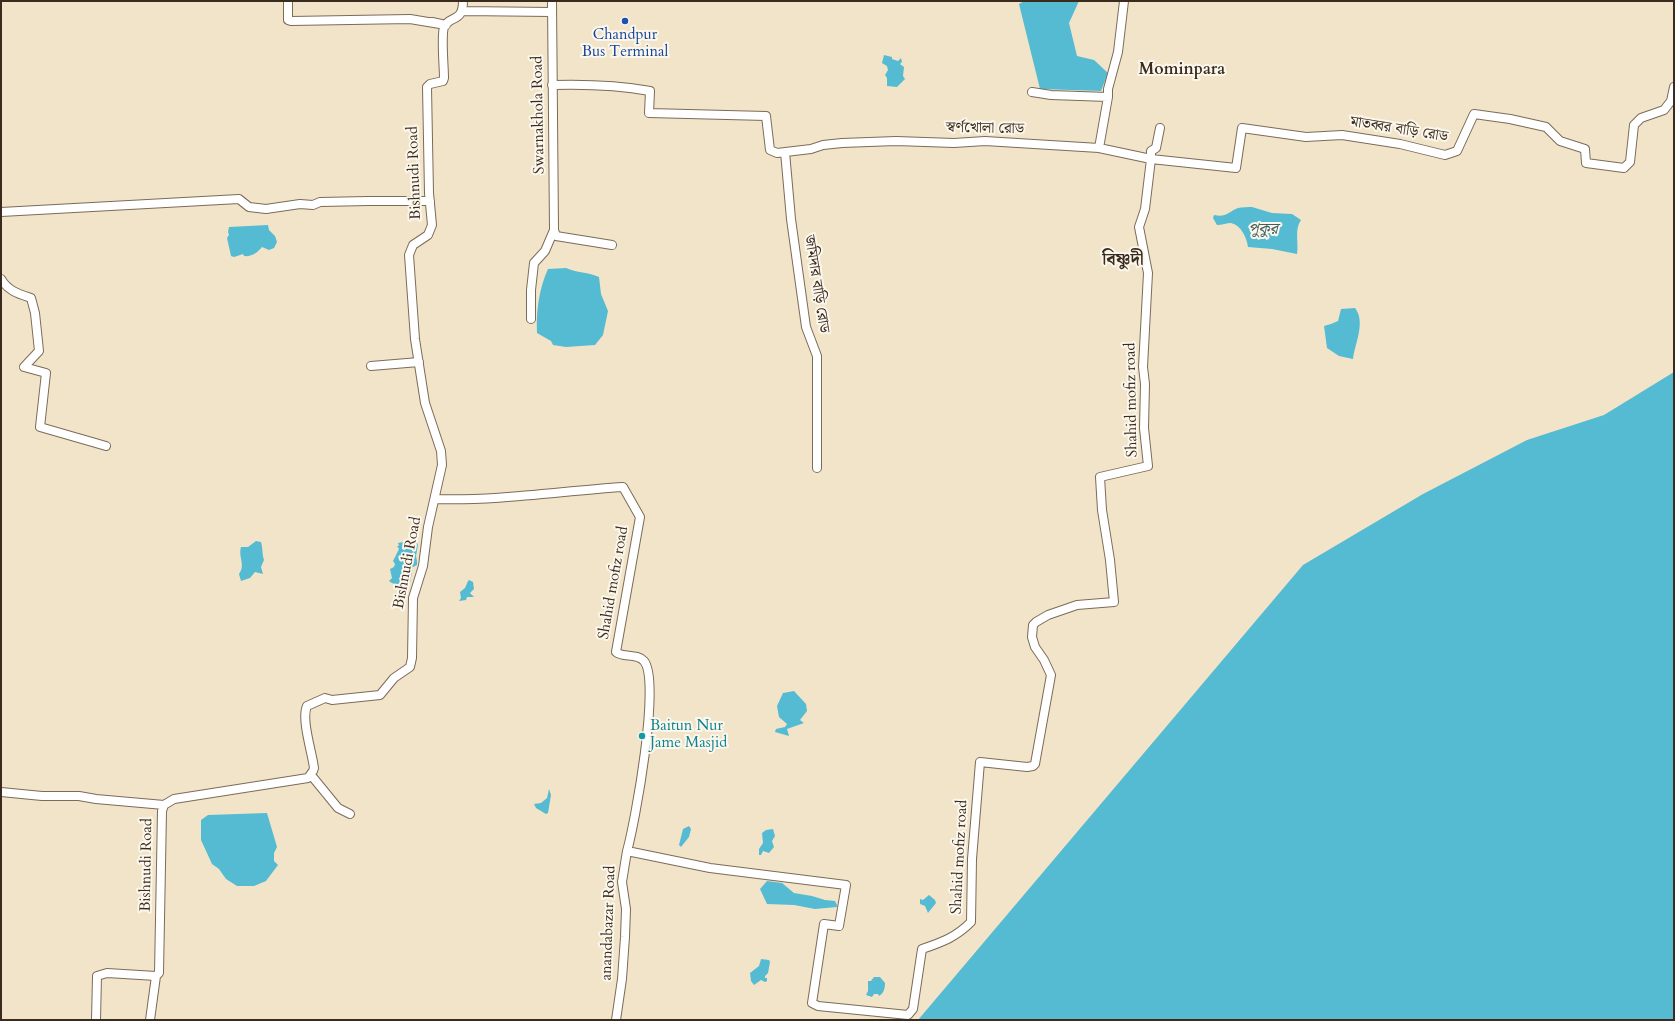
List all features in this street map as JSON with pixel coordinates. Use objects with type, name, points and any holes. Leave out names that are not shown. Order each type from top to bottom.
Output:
[{"type":"street","points":[[288,1],[287,14],[288,20],[290,21],[410,19],[446,25],[456,18],[462,11],[463,1]]},
{"type":"street","name":"Swarnakhola Road","points":[[552,1],[554,230]]},
{"type":"street","points":[[1099,148],[1108,97],[1108,88],[1118,52],[1124,1]]},
{"type":"street","points":[[462,11],[552,12]]},
{"type":"street","points":[[432,22],[446,25]]},
{"type":"street","name":"Bishnudi Road","points":[[150,1020],[156,976],[160,969],[160,890],[162,811],[164,805],[174,799],[308,778],[311,776],[314,768],[306,723],[305,710],[307,706],[325,698],[332,700],[380,695],[394,678],[410,667],[412,658],[413,598],[423,566],[428,527],[436,499],[442,465],[441,451],[425,403],[415,339],[409,255],[413,245],[428,235],[432,225],[427,87],[430,84],[443,80],[444,78],[444,31],[446,25]]},
{"type":"street","points":[[552,85],[584,84],[629,87],[650,91],[649,113],[766,116],[770,150],[777,153],[785,152]]},
{"type":"street","name":"মাতব্বর বাড়ি রোড","points":[[1151,159],[1236,168],[1242,128],[1306,136],[1342,135],[1400,144],[1445,154],[1457,151],[1474,114],[1510,119],[1546,127],[1560,141],[1585,149],[1586,163],[1624,168],[1630,162],[1634,125],[1641,118],[1664,110],[1671,101],[1674,87]]},
{"type":"street","points":[[1032,92],[1051,95],[1108,97]]},
{"type":"street","points":[[1151,159],[1151,151],[1156,148],[1160,128]]},
{"type":"street","name":"স্বর্ণখোলা রোড","points":[[785,152],[842,143],[896,141],[954,143],[985,141],[1099,148],[1151,159]]},
{"type":"street","name":"জমিদার বাড়ি রোড","points":[[785,152],[791,219],[806,327],[817,356],[817,468]]},
{"type":"street","name":"Shahid mofiz road","points":[[436,499],[454,500],[528,496],[623,487],[640,517],[616,652],[619,655],[640,658],[645,662],[648,674],[650,701],[641,780],[628,851],[688,864],[742,873],[846,885],[839,926],[824,924],[812,1003],[818,1006],[908,1015],[913,1009],[922,949],[946,941],[963,930],[971,922],[972,860],[980,762],[1027,767],[1035,764],[1051,675],[1044,660],[1035,647],[1032,637],[1033,625],[1048,615],[1077,605],[1114,602],[1110,560],[1102,510],[1100,477],[1148,466],[1144,428],[1145,384],[1142,367],[1148,273],[1139,227],[1144,209],[1151,159]]},
{"type":"street","points":[[1,212],[239,199],[249,207],[266,209],[300,204],[313,205],[320,202],[430,201]]},
{"type":"street","points":[[554,230],[556,236],[612,245]]},
{"type":"street","points":[[530,320],[534,263],[544,251],[554,230]]},
{"type":"street","points":[[1,280],[5,286],[15,292],[31,298],[35,313],[39,351],[24,367],[46,373],[40,427],[106,446]]},
{"type":"street","points":[[371,366],[419,362]]},
{"type":"street","points":[[311,776],[338,808],[350,814]]},
{"type":"street","points":[[1,792],[42,796],[79,796],[164,805]]},
{"type":"street","name":"anandabazar Road","points":[[616,1020],[622,978],[626,909],[622,882],[628,851]]},
{"type":"street","points":[[96,1020],[97,976],[107,973],[156,976]]},
{"type":"water","points":[[1024,1],[1079,1],[1069,23],[1077,56],[1094,60],[1108,73],[1101,91],[1040,89],[1019,4]]},
{"type":"water","points":[[884,55],[892,57],[892,59],[898,61],[901,58],[902,62],[900,64],[904,67],[903,76],[905,79],[897,87],[887,86],[887,78],[885,75],[888,70],[887,66],[882,63]]},
{"type":"water","name":"পুকুর","points":[[1252,207],[1272,213],[1292,214],[1301,220],[1297,232],[1297,254],[1272,249],[1248,247],[1245,236],[1238,226],[1231,223],[1217,225],[1213,218],[1214,215],[1221,216],[1238,208]]},
{"type":"water","points":[[268,225],[269,230],[275,236],[277,242],[274,248],[269,250],[262,247],[250,256],[244,256],[243,254],[234,257],[231,256],[227,238],[229,235],[229,227]]},
{"type":"water","points":[[566,268],[599,277],[601,294],[608,311],[603,335],[595,345],[566,347],[553,345],[551,341],[537,333],[539,300],[542,284],[548,269]]},
{"type":"water","points":[[1355,308],[1360,320],[1360,326],[1353,359],[1339,356],[1327,348],[1324,326],[1338,321],[1341,309]]},
{"type":"water","points":[[1674,372],[1674,1020],[918,1020],[1303,565],[1423,494],[1527,440],[1604,415]]},
{"type":"water","points":[[256,541],[261,542],[262,545],[264,560],[261,567],[263,574],[255,572],[250,578],[241,581],[239,574],[242,567],[240,554],[241,547],[248,547]]},
{"type":"water","points":[[409,541],[414,545],[417,543],[418,545],[416,556],[417,565],[413,567],[410,583],[394,584],[389,581],[392,578],[390,569],[394,567],[395,564],[393,561],[399,549],[397,546],[399,546],[398,543]]},
{"type":"water","points":[[469,580],[473,582],[474,589],[470,593],[474,597],[467,597],[466,600],[459,601],[461,598],[460,592],[465,588]]},
{"type":"water","points":[[794,691],[806,704],[807,711],[800,720],[804,723],[787,729],[789,736],[775,732],[776,729],[785,727],[787,724],[779,717],[777,706],[783,693]]},
{"type":"water","points":[[549,789],[551,795],[548,813],[546,814],[536,808],[534,804],[541,803],[547,798]]},
{"type":"water","points":[[267,813],[277,847],[274,853],[274,861],[278,865],[266,881],[254,886],[237,886],[226,879],[219,869],[212,864],[201,840],[201,820],[208,815]]},
{"type":"water","points":[[689,826],[691,829],[689,837],[681,847],[679,845],[683,829]]},
{"type":"water","points":[[773,829],[775,836],[772,841],[774,847],[769,853],[763,851],[761,855],[759,855],[759,849],[763,843],[762,833],[766,830]]},
{"type":"water","points":[[767,881],[782,883],[794,893],[835,901],[837,907],[815,909],[794,905],[767,904],[760,889]]},
{"type":"water","points":[[929,895],[935,900],[936,903],[928,913],[925,906],[920,904],[920,899],[923,900]]},
{"type":"water","points":[[761,959],[769,960],[770,962],[768,973],[765,976],[767,981],[765,982],[761,980],[754,985],[751,981],[750,973],[759,966]]},
{"type":"water","points":[[874,977],[880,977],[885,983],[885,987],[881,995],[879,996],[878,994],[874,994],[872,997],[866,995],[868,991],[868,981],[871,981]]},
{"type":"place","name":"Chandpur Bus Terminal","points":[[625,21]]},
{"type":"place","name":"Baitun Nur Jame Masjid","points":[[642,736]]},
{"type":"district","name":"Mominpara","points":[[1182,70]]},
{"type":"district","name":"বিষ্ণুদী","points":[[1123,261]]}]
